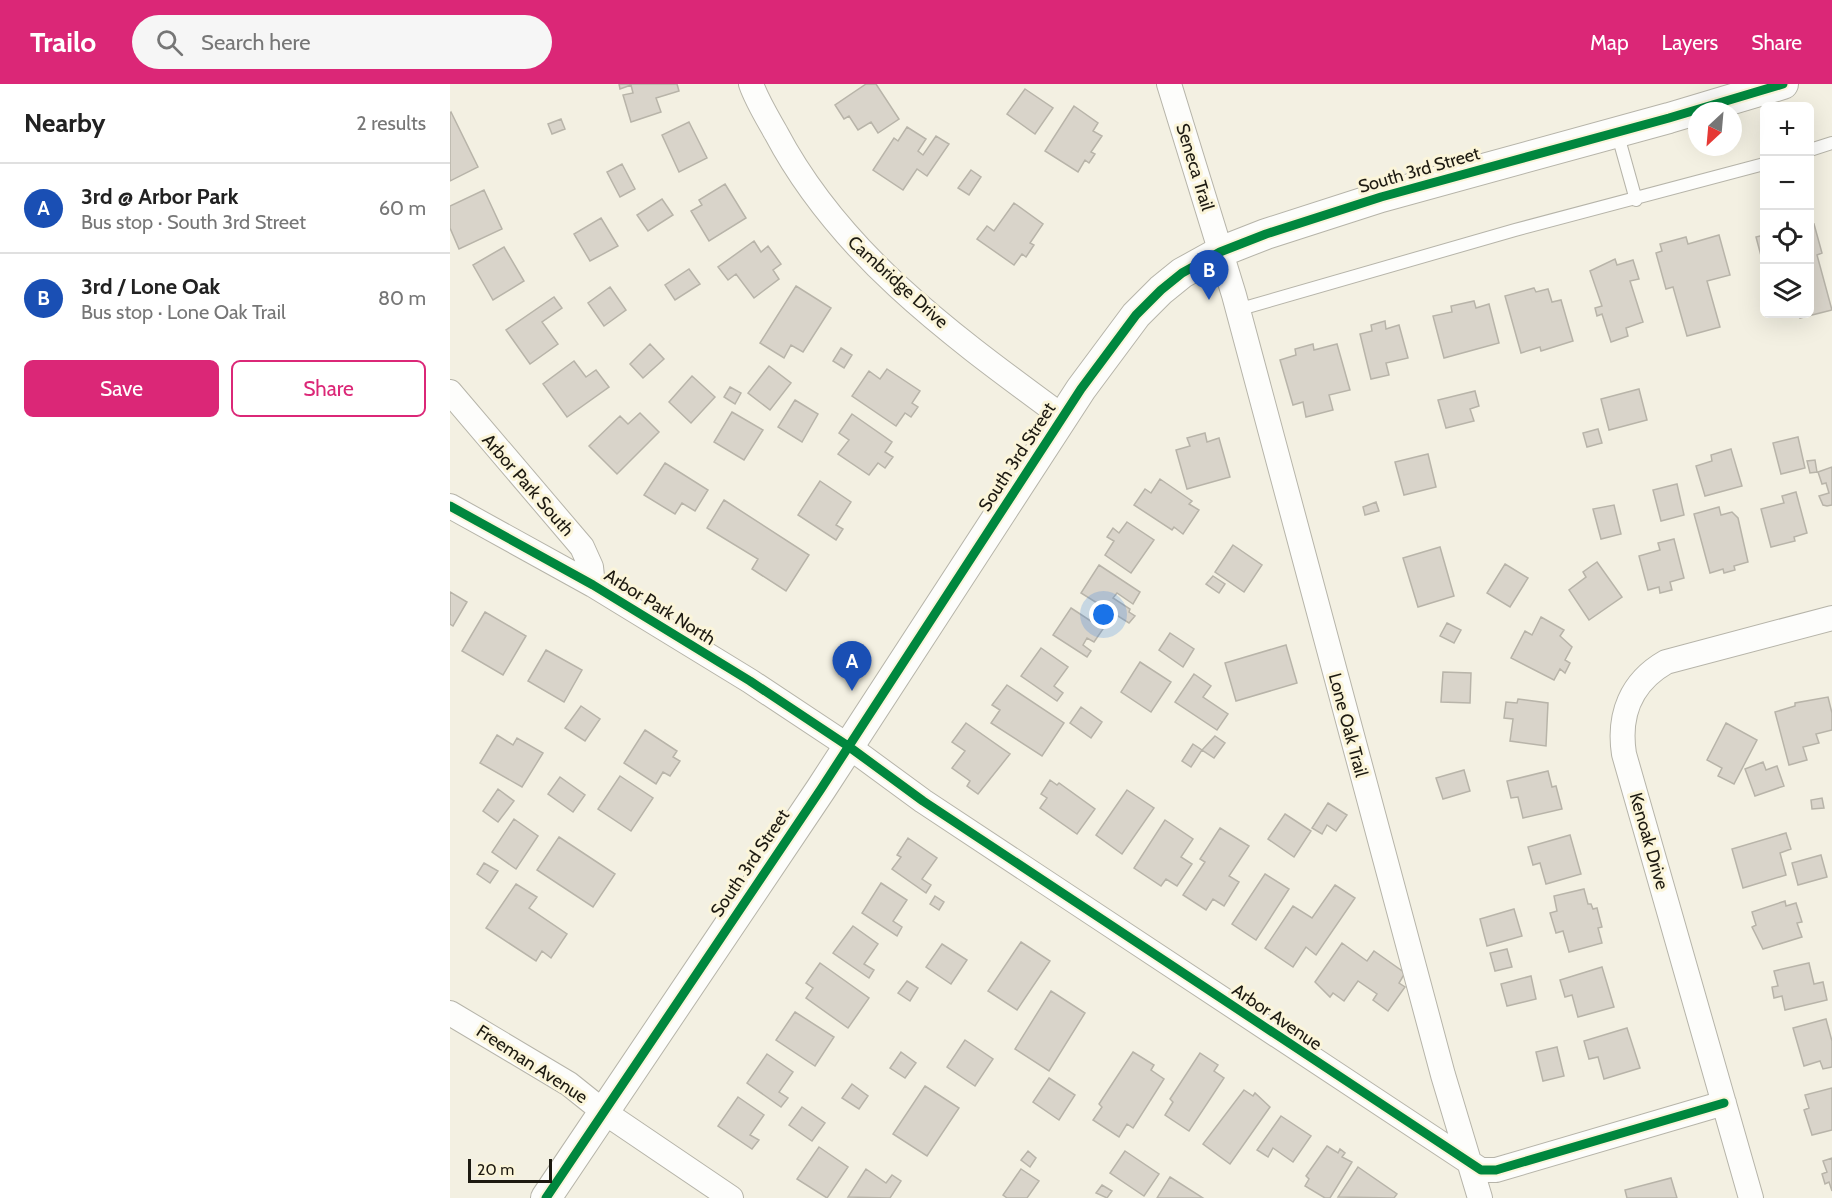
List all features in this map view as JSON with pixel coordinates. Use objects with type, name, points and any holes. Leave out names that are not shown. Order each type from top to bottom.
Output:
[{"type":"street","name":"Cambridge Drive","points":[[751,84],[796,171],[851,242],[915,303],[1063,417]]},
{"type":"street","name":"Seneca Trail","points":[[1169,84],[1201,181],[1220,252]]},
{"type":"street","name":"South 3rd Street","points":[[546,1198],[848,746],[1063,417],[1113,343],[1150,299],[1182,273],[1220,252],[1381,197],[1783,84]]},
{"type":"street","name":"Lone Oak Trail","points":[[1220,252],[1238,310],[1437,1052],[1480,1198]]},
{"type":"street","name":"Arbor Park South","points":[[450,392],[582,548],[591,567],[593,585]]},
{"type":"street","name":"Arbor Park North","points":[[450,506],[593,585],[848,746]]},
{"type":"street","name":"Kenoak Drive","points":[[1751,1198],[1624,754],[1622,722],[1634,688],[1651,671],[1666,662],[1832,618]]},
{"type":"street","name":"Arbor Avenue","points":[[848,746],[923,801],[1481,1170],[1496,1170],[1724,1103]]},
{"type":"street","name":"Freeman Avenue","points":[[450,1013],[569,1084],[604,1113],[731,1198]]},
{"type":"lane","points":[[1617,132],[1636,200]]},
{"type":"lane","points":[[1814,148],[1832,143]]},
{"type":"lane","points":[[1238,310],[1515,230],[1636,200],[1760,165]]},
{"type":"building","points":[[619,84],[677,84],[679,91],[656,98],[661,112],[631,122],[623,95],[633,93],[631,85],[620,89]]},
{"type":"building","points":[[866,84],[876,84],[899,119],[878,133],[871,122],[858,130],[849,116],[844,119],[835,105]]},
{"type":"building","points":[[1025,89],[1053,108],[1035,134],[1007,114]]},
{"type":"building","points":[[1074,106],[1098,123],[1093,131],[1102,136],[1091,152],[1095,154],[1089,163],[1085,160],[1078,172],[1045,151]]},
{"type":"building","points":[[450,113],[478,167],[450,181]]},
{"type":"building","points":[[561,119],[565,129],[552,134],[548,124]]},
{"type":"building","points":[[689,122],[707,158],[679,172],[662,135]]},
{"type":"building","points":[[907,127],[926,139],[918,151],[923,155],[936,136],[949,144],[927,176],[917,169],[903,190],[873,170],[894,138],[898,141]]},
{"type":"building","points":[[622,164],[635,189],[620,197],[607,172]]},
{"type":"building","points":[[971,170],[981,177],[969,195],[958,188]]},
{"type":"building","points":[[725,184],[746,218],[709,241],[691,211],[702,205],[699,200]]},
{"type":"building","points":[[484,190],[502,229],[459,249],[450,228],[450,206]]},
{"type":"building","points":[[662,199],[673,215],[648,231],[637,215]]},
{"type":"building","points":[[1014,203],[1043,224],[1030,243],[1034,245],[1026,257],[1022,254],[1014,265],[977,239],[987,226],[994,231]]},
{"type":"building","points":[[601,218],[618,246],[590,261],[574,234]]},
{"type":"building","points":[[1814,224],[1822,253],[1817,255],[1832,310],[1814,314]]},
{"type":"building","points":[[1719,235],[1730,275],[1707,281],[1720,327],[1687,336],[1673,287],[1666,289],[1656,253],[1662,251],[1660,244],[1686,237],[1688,244]]},
{"type":"building","points":[[1760,236],[1760,252],[1756,237]]},
{"type":"building","points":[[754,241],[761,252],[768,246],[781,264],[773,270],[779,279],[754,298],[736,274],[728,280],[718,267]]},
{"type":"building","points":[[504,247],[524,281],[493,300],[473,265]]},
{"type":"building","points":[[1615,259],[1617,265],[1633,260],[1639,279],[1630,281],[1643,322],[1626,328],[1628,336],[1611,342],[1602,314],[1597,316],[1595,308],[1602,306],[1590,271]]},
{"type":"building","points":[[689,269],[700,284],[675,300],[665,285]]},
{"type":"building","points":[[796,286],[831,308],[803,352],[791,345],[784,358],[760,343]]},
{"type":"building","points":[[610,287],[626,310],[604,326],[588,303]]},
{"type":"building","points":[[1534,288],[1536,292],[1548,289],[1552,302],[1561,300],[1573,341],[1541,351],[1540,347],[1521,353],[1505,296]]},
{"type":"building","points":[[554,297],[562,308],[542,322],[558,344],[530,364],[506,330]]},
{"type":"building","points":[[1474,301],[1476,308],[1489,304],[1499,343],[1444,358],[1433,316],[1452,312],[1451,306]]},
{"type":"building","points":[[1385,321],[1386,329],[1399,325],[1408,358],[1386,363],[1389,375],[1371,379],[1360,334],[1372,331],[1371,325]]},
{"type":"building","points":[[650,344],[664,359],[643,378],[630,364]]},
{"type":"building","points":[[1313,344],[1314,350],[1337,344],[1350,390],[1329,395],[1333,410],[1306,417],[1303,402],[1293,405],[1280,360],[1296,355],[1295,349]]},
{"type":"building","points":[[841,348],[852,355],[844,368],[833,361]]},
{"type":"building","points":[[574,361],[586,377],[596,370],[609,387],[567,417],[543,384]]},
{"type":"building","points":[[769,366],[791,383],[770,410],[748,393]]},
{"type":"building","points":[[887,369],[920,391],[912,403],[918,407],[911,417],[905,413],[896,426],[852,396],[869,371],[880,379]]},
{"type":"building","points":[[692,376],[715,397],[691,423],[669,402]]},
{"type":"building","points":[[730,387],[741,393],[735,404],[724,397]]},
{"type":"building","points":[[1639,389],[1647,420],[1609,430],[1601,399]]},
{"type":"building","points":[[1475,391],[1479,406],[1470,409],[1474,421],[1446,428],[1438,400]]},
{"type":"building","points":[[795,400],[818,414],[802,442],[778,427]]},
{"type":"building","points":[[732,412],[763,430],[744,460],[714,442]]},
{"type":"building","points":[[640,413],[659,432],[617,474],[589,446],[620,416],[628,424]]},
{"type":"building","points":[[852,414],[892,442],[885,452],[893,457],[885,468],[878,463],[869,475],[838,454],[849,440],[839,433]]},
{"type":"building","points":[[1598,429],[1602,443],[1587,447],[1583,433]]},
{"type":"building","points":[[1205,433],[1207,442],[1219,438],[1230,477],[1187,489],[1176,450],[1190,446],[1187,438]]},
{"type":"building","points":[[1798,437],[1805,468],[1781,474],[1773,443]]},
{"type":"building","points":[[1731,449],[1742,486],[1705,496],[1696,466],[1712,461],[1711,455]]},
{"type":"building","points":[[1428,454],[1436,487],[1404,495],[1395,462]]},
{"type":"building","points":[[1815,460],[1817,472],[1810,473],[1807,461]]},
{"type":"building","points":[[665,463],[708,490],[695,511],[682,503],[675,514],[644,495]]},
{"type":"building","points":[[1832,467],[1832,505],[1827,506],[1823,505],[1819,496],[1829,493],[1826,483],[1822,484],[1818,472]]},
{"type":"building","points":[[1160,479],[1192,501],[1189,504],[1199,510],[1183,534],[1174,527],[1172,530],[1134,505],[1145,489],[1151,493]]},
{"type":"building","points":[[820,481],[851,502],[836,525],[843,529],[836,540],[798,515]]},
{"type":"building","points":[[1677,484],[1684,515],[1661,521],[1653,490]]},
{"type":"building","points":[[1796,492],[1807,533],[1794,537],[1795,541],[1771,547],[1761,509],[1784,503],[1782,496]]},
{"type":"building","points":[[724,500],[809,555],[786,591],[752,569],[758,559],[707,528]]},
{"type":"building","points":[[1376,502],[1379,511],[1365,515],[1363,507]]},
{"type":"building","points":[[1614,505],[1621,534],[1601,539],[1593,509]]},
{"type":"building","points":[[1719,507],[1721,515],[1732,512],[1738,518],[1748,562],[1734,566],[1735,570],[1724,573],[1723,569],[1710,573],[1694,514]]},
{"type":"building","points":[[1127,522],[1154,540],[1131,573],[1105,555],[1114,541],[1107,537],[1113,528],[1119,533]]},
{"type":"building","points":[[1674,539],[1684,578],[1670,582],[1672,590],[1660,593],[1659,587],[1648,590],[1639,556],[1660,550],[1658,543]]},
{"type":"building","points":[[1233,545],[1262,565],[1244,592],[1215,572]]},
{"type":"building","points":[[1440,547],[1454,596],[1418,607],[1403,558]]},
{"type":"building","points":[[1597,562],[1622,597],[1589,620],[1569,590],[1586,577],[1583,572]]},
{"type":"building","points":[[1505,564],[1528,578],[1510,607],[1487,593]]},
{"type":"building","points":[[1099,565],[1140,592],[1133,604],[1117,593],[1113,598],[1130,609],[1129,612],[1135,616],[1129,623],[1081,593]]},
{"type":"building","points":[[1213,576],[1225,584],[1219,593],[1206,584]]},
{"type":"building","points":[[450,592],[467,602],[453,626],[450,624]]},
{"type":"building","points":[[1071,608],[1103,629],[1094,642],[1087,638],[1083,645],[1091,651],[1087,657],[1053,635]]},
{"type":"building","points":[[485,612],[526,636],[503,675],[462,651]]},
{"type":"building","points":[[1541,617],[1564,630],[1560,636],[1572,647],[1565,660],[1570,663],[1565,673],[1560,669],[1554,680],[1511,658],[1525,631],[1532,635]]},
{"type":"building","points":[[1447,623],[1461,630],[1454,643],[1440,636]]},
{"type":"building","points":[[1170,633],[1194,649],[1183,667],[1159,650]]},
{"type":"building","points":[[1286,645],[1297,683],[1236,701],[1225,663]]},
{"type":"building","points":[[1041,648],[1068,667],[1054,686],[1063,693],[1057,701],[1021,676]]},
{"type":"building","points":[[546,650],[582,670],[564,702],[528,681]]},
{"type":"building","points":[[1140,662],[1171,682],[1151,712],[1121,692]]},
{"type":"building","points":[[1443,672],[1471,673],[1470,703],[1441,702]]},
{"type":"building","points":[[1194,674],[1211,686],[1203,697],[1228,714],[1217,730],[1175,702]]},
{"type":"building","points":[[1007,685],[1064,723],[1042,756],[991,723],[1000,710],[992,705]]},
{"type":"building","points":[[1828,697],[1832,713],[1832,730],[1816,734],[1819,743],[1803,747],[1807,760],[1789,765],[1775,712],[1795,706],[1795,703]]},
{"type":"building","points":[[1518,699],[1548,703],[1546,746],[1510,741],[1513,719],[1504,718],[1506,702],[1517,703]]},
{"type":"building","points":[[581,706],[600,719],[585,741],[565,728]]},
{"type":"building","points":[[1081,707],[1102,722],[1091,738],[1070,723]]},
{"type":"building","points":[[966,723],[1010,754],[978,794],[967,786],[970,781],[952,768],[965,751],[952,742]]},
{"type":"building","points":[[1726,723],[1757,740],[1734,784],[1718,776],[1722,768],[1707,760]]},
{"type":"building","points":[[645,730],[677,751],[673,757],[680,761],[670,776],[663,772],[656,784],[624,763]]},
{"type":"building","points":[[497,735],[513,745],[517,738],[543,753],[522,787],[480,763]]},
{"type":"building","points":[[1215,736],[1225,743],[1214,758],[1202,750]]},
{"type":"building","points":[[1193,744],[1202,750],[1191,767],[1182,761]]},
{"type":"building","points":[[1763,762],[1766,770],[1777,766],[1784,786],[1755,796],[1745,769]]},
{"type":"building","points":[[1464,770],[1470,791],[1443,799],[1436,778]]},
{"type":"building","points":[[1548,771],[1552,787],[1556,786],[1562,809],[1523,818],[1518,797],[1511,798],[1507,781]]},
{"type":"building","points":[[620,776],[653,798],[631,831],[598,809]]},
{"type":"building","points":[[560,777],[585,795],[573,812],[548,794]]},
{"type":"building","points":[[1050,780],[1057,785],[1059,783],[1095,809],[1077,834],[1040,808],[1047,798],[1041,794]]},
{"type":"building","points":[[498,789],[514,801],[498,822],[483,811]]},
{"type":"building","points":[[1127,790],[1154,808],[1122,854],[1096,835]]},
{"type":"building","points":[[1822,798],[1824,808],[1812,809],[1811,800]]},
{"type":"building","points":[[1328,803],[1347,815],[1336,831],[1327,825],[1322,834],[1312,828]]},
{"type":"building","points":[[1285,814],[1311,831],[1294,857],[1268,839]]},
{"type":"building","points":[[514,819],[538,836],[516,869],[492,852]]},
{"type":"building","points":[[1165,820],[1193,839],[1181,857],[1192,864],[1177,886],[1166,879],[1161,886],[1134,868]]},
{"type":"building","points":[[1220,828],[1249,846],[1229,876],[1239,882],[1224,906],[1213,899],[1206,910],[1183,895],[1205,862],[1200,859]]},
{"type":"building","points":[[1786,833],[1791,849],[1780,853],[1786,875],[1743,888],[1732,849]]},
{"type":"building","points":[[1570,835],[1581,874],[1546,884],[1540,863],[1533,865],[1528,847]]},
{"type":"building","points":[[559,837],[615,874],[593,907],[537,870]]},
{"type":"building","points":[[908,838],[937,858],[922,879],[931,885],[926,893],[892,869],[901,857],[897,855]]},
{"type":"building","points":[[1821,855],[1827,877],[1798,885],[1792,863]]},
{"type":"building","points":[[484,863],[498,871],[490,883],[477,874]]},
{"type":"building","points":[[1265,874],[1289,889],[1256,940],[1232,924]]},
{"type":"building","points":[[881,883],[907,900],[893,921],[902,927],[897,936],[862,913]]},
{"type":"building","points":[[516,884],[537,897],[529,908],[567,934],[551,958],[542,951],[536,961],[486,928]]},
{"type":"building","points":[[1335,885],[1355,898],[1316,955],[1306,947],[1293,967],[1265,948],[1293,906],[1312,918]]},
{"type":"building","points":[[1584,889],[1588,904],[1591,904],[1593,909],[1597,908],[1602,927],[1598,928],[1602,943],[1569,952],[1563,931],[1556,933],[1550,913],[1557,911],[1554,896]]},
{"type":"building","points":[[935,896],[944,902],[939,910],[930,904]]},
{"type":"building","points":[[1785,901],[1786,906],[1796,903],[1802,922],[1797,923],[1802,937],[1763,949],[1752,927],[1756,925],[1752,912]]},
{"type":"building","points":[[1514,909],[1522,936],[1487,946],[1480,919]]},
{"type":"building","points":[[853,926],[878,944],[864,964],[874,970],[869,978],[833,953]]},
{"type":"building","points":[[1021,942],[1050,961],[1017,1010],[988,991]]},
{"type":"building","points":[[1342,943],[1367,961],[1374,951],[1405,973],[1399,983],[1405,987],[1388,1011],[1373,1000],[1377,994],[1358,981],[1344,1001],[1333,993],[1330,997],[1315,982]]},
{"type":"building","points":[[942,944],[967,960],[951,984],[926,967]]},
{"type":"building","points":[[1507,949],[1512,967],[1495,971],[1490,953]]},
{"type":"building","points":[[820,963],[869,998],[848,1028],[806,998],[813,988],[806,983]]},
{"type":"building","points":[[1809,963],[1814,984],[1823,982],[1827,1000],[1785,1010],[1782,996],[1774,998],[1772,987],[1778,986],[1774,971]]},
{"type":"building","points":[[1602,967],[1614,1007],[1578,1017],[1572,995],[1565,997],[1560,980]]},
{"type":"building","points":[[1531,976],[1536,999],[1507,1006],[1501,984]]},
{"type":"building","points":[[907,981],[918,988],[910,1001],[898,993]]},
{"type":"building","points":[[1051,991],[1085,1013],[1049,1071],[1015,1049]]},
{"type":"building","points":[[795,1012],[834,1037],[815,1066],[776,1040]]},
{"type":"building","points":[[1826,1019],[1832,1041],[1832,1067],[1823,1069],[1820,1061],[1804,1066],[1793,1028]]},
{"type":"building","points":[[1627,1028],[1640,1068],[1604,1079],[1598,1057],[1589,1059],[1584,1041]]},
{"type":"building","points":[[965,1040],[993,1059],[975,1086],[947,1067]]},
{"type":"building","points":[[1557,1047],[1564,1076],[1543,1081],[1536,1052]]},
{"type":"building","points":[[901,1052],[916,1063],[905,1078],[890,1068]]},
{"type":"building","points":[[1133,1052],[1154,1065],[1151,1070],[1164,1079],[1133,1128],[1127,1124],[1119,1137],[1093,1120],[1102,1107],[1099,1104]]},
{"type":"building","points":[[1200,1053],[1218,1065],[1214,1071],[1224,1078],[1189,1131],[1165,1115],[1173,1102],[1170,1099]]},
{"type":"building","points":[[767,1054],[793,1072],[779,1092],[788,1098],[781,1107],[747,1083]]},
{"type":"building","points":[[1049,1078],[1075,1095],[1059,1120],[1033,1102]]},
{"type":"building","points":[[852,1084],[868,1096],[859,1109],[842,1098]]},
{"type":"building","points":[[925,1086],[959,1108],[927,1156],[893,1134]]},
{"type":"building","points":[[1832,1088],[1832,1130],[1812,1135],[1804,1110],[1809,1108],[1805,1095]]},
{"type":"building","points":[[1244,1090],[1253,1096],[1255,1093],[1270,1107],[1230,1164],[1203,1144]]},
{"type":"building","points":[[738,1097],[764,1115],[750,1135],[759,1140],[752,1149],[718,1126]]},
{"type":"building","points":[[802,1107],[825,1123],[812,1141],[789,1125]]},
{"type":"building","points":[[1281,1116],[1311,1136],[1293,1162],[1273,1148],[1268,1157],[1257,1150]]},
{"type":"building","points":[[1327,1146],[1338,1153],[1340,1149],[1345,1153],[1342,1157],[1352,1162],[1330,1198],[1325,1198],[1305,1186],[1309,1179],[1306,1176]]},
{"type":"building","points":[[819,1147],[848,1167],[827,1198],[797,1179]]},
{"type":"building","points":[[1028,1151],[1036,1158],[1030,1167],[1021,1160]]},
{"type":"building","points":[[1125,1151],[1159,1174],[1144,1196],[1110,1173]]},
{"type":"building","points":[[1832,1158],[1832,1191],[1829,1182],[1825,1184],[1822,1174],[1827,1172],[1823,1161]]},
{"type":"building","points":[[1358,1167],[1397,1194],[1394,1198],[1338,1197]]},
{"type":"building","points":[[866,1169],[886,1183],[892,1175],[901,1181],[890,1198],[848,1197]]},
{"type":"building","points":[[1021,1169],[1039,1181],[1027,1198],[1007,1198],[1003,1195]]},
{"type":"building","points":[[1170,1177],[1203,1198],[1157,1198]]},
{"type":"building","points":[[1671,1178],[1677,1198],[1627,1198],[1625,1190]]},
{"type":"building","points":[[1102,1185],[1112,1191],[1107,1198],[1096,1193]]},
{"type":"cycle path","points":[[546,1198],[821,789],[1081,389],[1136,315],[1161,290],[1182,273],[1220,252],[1266,234],[1381,197],[1669,118],[1783,84]]},
{"type":"cycle path","points":[[450,506],[593,585],[750,681],[848,746],[923,801],[1481,1170],[1496,1170],[1724,1103]]},
{"type":"place","name":"3rd / Lone Oak","points":[[1209,300]]},
{"type":"place","name":"3rd @ Arbor Park","points":[[852,691]]}]
